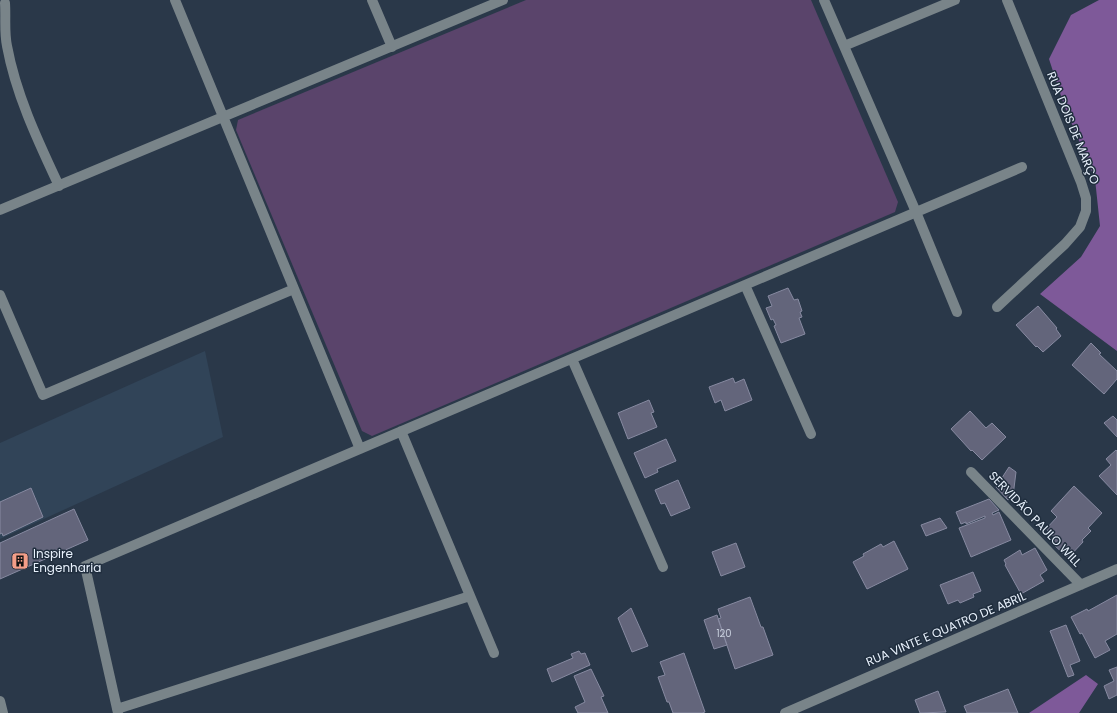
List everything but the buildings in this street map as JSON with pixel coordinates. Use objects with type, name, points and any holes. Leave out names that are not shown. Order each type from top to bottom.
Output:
[{"type":"street","points":[[175,0],[360,449]]},
{"type":"street","points":[[372,0],[392,47]]},
{"type":"street","points":[[0,210],[503,0]]},
{"type":"street","points":[[824,0],[916,212],[957,312]]},
{"type":"street","points":[[844,46],[955,0]]},
{"type":"street","name":"RUA DOIS DE MARÇO","points":[[997,307],[1065,244],[1080,227],[1086,211],[1086,198],[1081,182],[1008,0]]},
{"type":"street","points":[[5,3],[7,45],[18,90],[34,132],[59,186]]},
{"type":"street","points":[[470,596],[117,711],[85,566],[1022,167]]},
{"type":"street","points":[[745,285],[811,434]]},
{"type":"street","points":[[0,295],[43,395],[294,289]]},
{"type":"street","points":[[572,359],[663,567]]},
{"type":"street","points":[[401,432],[494,652]]},
{"type":"street","name":"SERVIDÃO PAULO WILL","points":[[971,472],[1081,585]]},
{"type":"street","name":"RUA VINTE E QUATRO DE ABRIL","points":[[786,713],[1117,569]]},
{"type":"street","points":[[0,701],[3,713]]},
{"type":"shaded area","points":[[526,0],[811,0],[898,202],[895,212],[372,436],[362,431],[236,130],[238,120]]},
{"type":"shaded area","points":[[1099,0],[1117,0],[1117,351],[1040,294],[1081,257],[1100,226],[1095,179],[1064,105],[1049,59],[1071,15]]},
{"type":"shaded area","points":[[205,351],[223,437],[0,539],[0,443]]},
{"type":"shaded area","points":[[1086,675],[1098,684],[1079,713],[1029,713]]},
{"type":"place","name":"Inspire Engenharia","points":[[20,561]]}]
